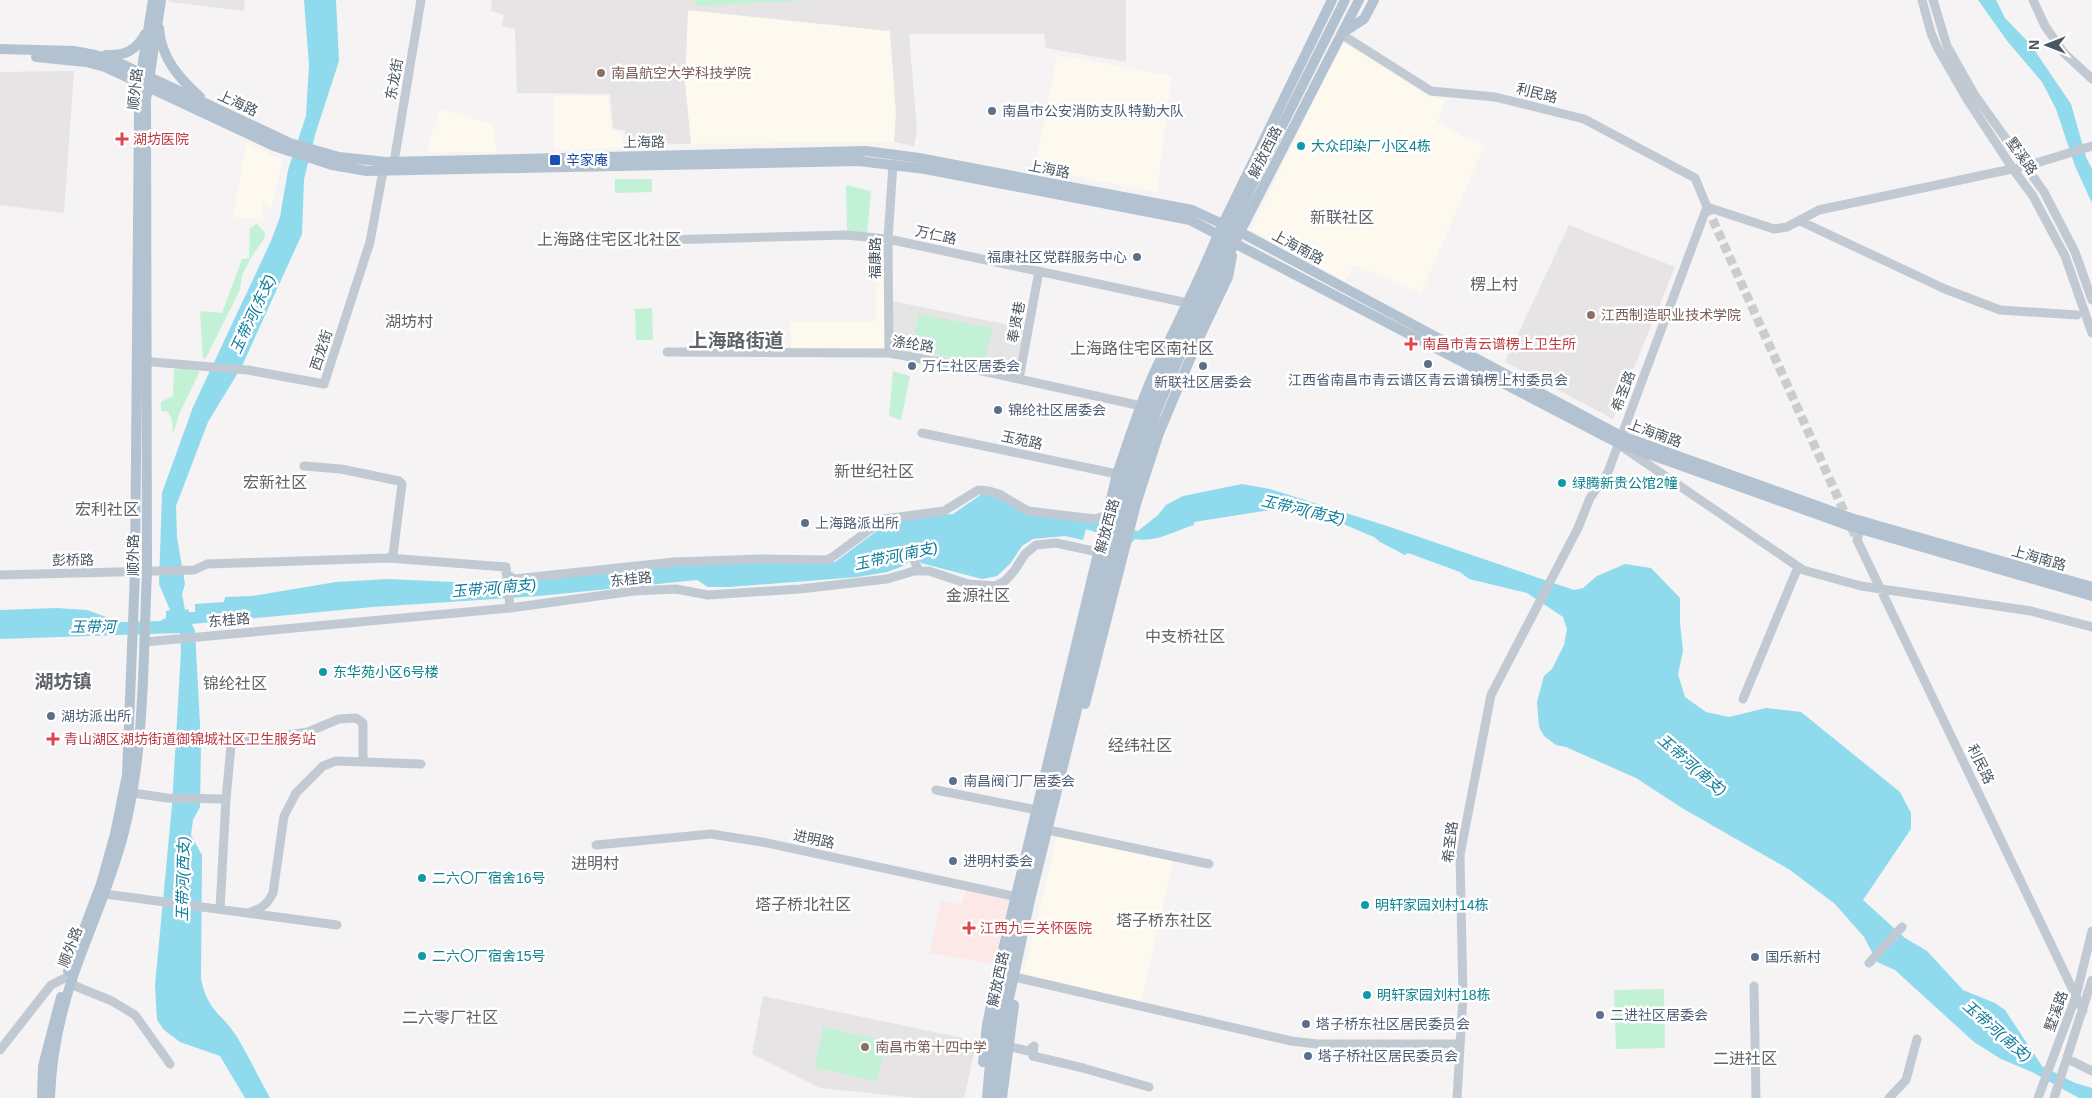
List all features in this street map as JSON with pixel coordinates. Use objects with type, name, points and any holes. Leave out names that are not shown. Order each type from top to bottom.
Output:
[{"type":"main road","name":"顺外路","points":[[42,1098],[43,1066],[69,979],[101,884],[117,826],[127,775],[134,643],[142,361],[145,81],[148,27],[153,0]]},
{"type":"main road","name":"顺外路","points":[[145,81],[161,0]]},
{"type":"main road","points":[[1231,228],[1332,0]]},
{"type":"main road","name":"解放西路","points":[[987,1098],[996,1019],[1019,897],[1109,549],[1131,506],[1134,478],[1157,410],[1226,238],[1345,0]]},
{"type":"main road","name":"解放西路","points":[[1231,228],[1341,34],[1358,0]]},
{"type":"main road","points":[[1341,34],[1364,19],[1374,0]]},
{"type":"main road","points":[[158,16],[163,47],[170,65],[185,83],[208,105]]},
{"type":"main road","points":[[95,55],[122,55],[131,51],[140,43],[148,27]]},
{"type":"main road","name":"上海路","points":[[0,50],[74,52],[110,59],[145,81],[274,146],[291,147]]},
{"type":"main road","name":"上海路","points":[[0,55],[48,57],[86,62],[105,67],[208,105],[291,147],[367,171],[859,161],[894,164],[1190,220],[1226,238]]},
{"type":"main road","name":"上海路","points":[[335,161],[394,162],[866,152],[919,158],[1192,210],[1231,228]]},
{"type":"main road","name":"上海南路","points":[[1231,228],[1620,439],[1851,518],[2092,587]]},
{"type":"main road","points":[[1000,1098],[1006,1042],[1017,973],[1053,831],[1109,549],[1111,513],[1117,474],[1145,406],[1192,304],[1206,266],[1226,238]]},
{"type":"main road","name":"上海南路","points":[[1226,238],[1620,439],[1860,529],[2092,596]]},
{"type":"main road","name":"顺外路","points":[[50,1098],[51,1065],[69,979],[105,894],[124,833],[133,793],[145,642],[145,609],[152,571],[142,361]]},
{"type":"main road","name":"解放西路","points":[[1111,513],[1126,475],[1145,406]]},
{"type":"main road","points":[[980,1098],[987,1025],[1019,897],[1036,810],[1109,549]]},
{"type":"main road","name":"解放西路","points":[[994,1098],[1000,1036],[1017,973],[1109,549]]},
{"type":"street","name":"东龙街","points":[[394,162],[421,0]]},
{"type":"street","name":"墅溪路","points":[[1922,0],[1937,48],[2013,169],[2033,196],[2066,256],[2092,333]]},
{"type":"street","name":"墅溪路","points":[[1933,0],[1947,46],[1974,94],[2044,192],[2075,252],[2092,300]]},
{"type":"street","points":[[2033,0],[2046,26],[2064,53],[2092,79]]},
{"type":"street","name":"利民路","points":[[1341,34],[1430,91],[1495,97],[1584,119],[1695,178],[1707,207]]},
{"type":"street","points":[[1707,207],[1774,229],[1786,227],[1819,210],[2026,166],[2092,146]]},
{"type":"street","name":"福康路","points":[[889,353],[888,239],[894,164]]},
{"type":"street","name":"西龙街","points":[[142,361],[248,370],[324,384],[370,242],[383,171]]},
{"type":"street","name":"希圣路","points":[[1457,1098],[1463,997],[1460,855],[1491,695],[1578,528],[1590,498],[1608,472],[1707,207]]},
{"type":"street","points":[[1800,220],[1945,289],[2000,310],[2077,315]]},
{"type":"street","name":"万仁路","points":[[665,240],[846,235],[888,239],[1192,304]]},
{"type":"street","name":"奉贤巷","points":[[1019,379],[1039,271]]},
{"type":"street","name":"涤纶路","points":[[667,352],[889,353],[1145,406]]},
{"type":"street","name":"玉苑路","points":[[922,433],[1117,474]]},
{"type":"street","name":"上海南路","points":[[1620,439],[1803,570],[1861,586],[2031,611],[2092,628]]},
{"type":"street","points":[[304,466],[342,469],[398,481],[402,484],[395,547],[393,555],[388,558]]},
{"type":"street","points":[[506,573],[514,579],[674,562],[761,559],[826,560],[884,519],[894,520],[944,510],[978,490],[998,494],[1028,511],[1095,519],[1111,513]]},
{"type":"street","name":"利民路","points":[[1860,529],[1857,540],[2083,1011]]},
{"type":"street","name":"东桂路","points":[[145,642],[634,591],[676,589],[708,595],[800,589],[887,579],[909,571],[929,571],[968,584],[995,586],[1005,581],[1025,554],[1036,545],[1056,543],[1109,549]]},
{"type":"street","points":[[912,556],[919,571]]},
{"type":"street","name":"彭桥路","points":[[0,575],[194,570],[207,564],[388,558],[506,568],[506,573]]},
{"type":"street","points":[[1743,699],[1798,567]]},
{"type":"street","points":[[506,573],[510,605]]},
{"type":"street","points":[[217,908],[229,755],[231,746],[234,743],[308,732],[339,719],[356,718],[363,724],[363,762]]},
{"type":"street","points":[[248,913],[261,908],[268,902],[273,893],[284,816],[296,793],[322,766],[336,761],[421,764]]},
{"type":"street","points":[[936,790],[1036,810]]},
{"type":"street","points":[[133,793],[167,798],[226,799]]},
{"type":"street","points":[[1053,831],[1209,864]]},
{"type":"street","name":"进明路","points":[[596,844],[711,834],[762,842],[1019,897]]},
{"type":"street","points":[[105,894],[337,925]]},
{"type":"street","points":[[1869,963],[1902,927]]},
{"type":"street","name":"墅溪路","points":[[2038,1097],[2076,996],[2092,931]]},
{"type":"street","points":[[1017,973],[1290,1041],[1317,1044],[1460,1044]]},
{"type":"street","points":[[0,1050],[51,985],[69,979],[75,986],[112,1001],[135,1015],[170,1064]]},
{"type":"street","name":"墅溪路","points":[[2055,1097],[2092,980]]},
{"type":"street","points":[[1754,986],[1756,1098]]},
{"type":"street","points":[[1889,1098],[1906,1080],[1917,1039]]},
{"type":"street","points":[[1006,1042],[1028,1051],[1034,1046],[1032,1056],[1149,1087]]},
{"type":"street","points":[[2067,1061],[2092,1071]]},
{"type":"shaded area","points":[[169,0],[245,0],[244,11],[169,2]]},
{"type":"shaded area","name":"南昌航空大学科技学院","points":[[492,0],[1126,0],[1126,62],[1046,48],[1044,34],[909,34],[917,130],[914,146],[894,142],[896,114],[890,31],[688,10],[685,83],[691,144],[627,143],[625,130],[613,129],[610,94],[517,93],[515,29],[502,26],[504,15],[491,11]]},
{"type":"shaded area","points":[[688,10],[890,31],[896,114],[894,142],[691,144],[685,83]]},
{"type":"shaded area","points":[[1342,42],[1431,97],[1446,100],[1437,122],[1469,139],[1485,144],[1421,293],[1354,265],[1345,281],[1251,230]]},
{"type":"shaded area","points":[[1057,55],[1171,76],[1157,192],[1035,169]]},
{"type":"shaded area","points":[[74,71],[64,213],[0,205],[0,72]]},
{"type":"shaded area","points":[[553,96],[608,96],[612,131],[622,132],[623,148],[555,150]]},
{"type":"shaded area","points":[[440,109],[492,124],[497,152],[426,152]]},
{"type":"shaded area","points":[[246,143],[282,160],[272,208],[262,202],[264,220],[233,217]]},
{"type":"shaded area","name":"江西制造职业技术学院","points":[[1569,225],[1675,267],[1613,419],[1505,362]]},
{"type":"shaded area","points":[[877,244],[891,244],[890,351],[791,350],[791,321],[876,321]]},
{"type":"shaded area","points":[[892,301],[1024,328],[1015,375],[891,350]]},
{"type":"shaded area","points":[[1057,837],[1173,860],[1141,1003],[1023,976]]},
{"type":"shaded area","name":"江西九三关怀医院","points":[[968,889],[1011,897],[993,964],[930,953],[941,901],[961,904]]},
{"type":"shaded area","name":"南昌市第十四中学","points":[[763,996],[977,1041],[964,1098],[917,1098],[820,1088],[752,1054]]},
{"type":"green space","points":[[695,0],[809,0],[695,6]]},
{"type":"green space","points":[[615,179],[652,179],[652,192],[615,193]]},
{"type":"green space","points":[[846,185],[871,191],[867,234],[847,232]]},
{"type":"green space","points":[[257,224],[265,233],[264,239],[242,275],[240,290],[206,358],[203,359],[200,311],[222,313],[242,259],[249,258],[250,228]]},
{"type":"green space","points":[[652,308],[653,340],[636,340],[635,309]]},
{"type":"green space","points":[[919,314],[992,328],[985,363],[912,349]]},
{"type":"green space","points":[[183,368],[200,371],[180,412],[173,434],[172,419],[168,412],[161,411],[161,402],[173,396],[174,369]]},
{"type":"green space","points":[[893,371],[910,376],[901,420],[889,416]]},
{"type":"green space","points":[[1664,989],[1665,1048],[1616,1049],[1614,990]]},
{"type":"green space","points":[[823,1027],[886,1041],[877,1081],[815,1068]]},
{"type":"water","points":[[304,0],[336,0],[339,61],[315,135],[304,179],[302,234],[242,366],[208,422],[176,506],[177,537],[185,584],[182,594],[185,610],[188,609],[189,612],[195,612],[195,604],[224,602],[225,597],[252,596],[336,582],[388,579],[495,584],[656,564],[835,562],[882,527],[897,519],[953,514],[982,494],[999,498],[1027,515],[1091,521],[1138,531],[1158,515],[1166,505],[1183,496],[1242,484],[1270,489],[1387,526],[1574,590],[1583,588],[1597,576],[1625,564],[1651,568],[1680,598],[1683,651],[1678,674],[1685,697],[1706,712],[1729,717],[1766,708],[1801,712],[1900,792],[1911,813],[1911,829],[1863,900],[1905,938],[1927,951],[1963,990],[1995,1003],[2005,1010],[2042,1066],[2075,1083],[2092,1088],[2092,1098],[2079,1098],[2032,1072],[2001,1059],[1974,1042],[1895,970],[1877,962],[1864,937],[1835,904],[1790,870],[1682,808],[1636,778],[1566,747],[1556,745],[1544,736],[1539,727],[1537,702],[1544,676],[1552,669],[1564,645],[1567,629],[1563,617],[1527,593],[1469,579],[1460,572],[1408,553],[1405,555],[1374,537],[1310,510],[1270,510],[1194,522],[1194,525],[1165,536],[1143,540],[1135,539],[1130,544],[1086,529],[1083,540],[1065,536],[1033,539],[1022,546],[1010,564],[997,576],[982,579],[921,563],[917,557],[903,566],[887,572],[858,577],[729,587],[708,587],[697,580],[539,596],[373,607],[192,624],[195,631],[201,743],[200,807],[193,820],[191,835],[202,855],[201,979],[211,1005],[237,1037],[270,1098],[245,1098],[220,1056],[180,1042],[164,1030],[157,1020],[155,985],[172,805],[181,652],[180,633],[0,639],[0,610],[56,608],[87,610],[120,622],[160,621],[166,618],[166,611],[170,610],[159,584],[162,493],[193,407],[271,241],[280,217],[288,170],[306,116],[309,65]]},
{"type":"water","points":[[1978,0],[1996,0],[2005,18],[2031,45],[2071,104],[2086,157],[2092,169],[2092,203],[2075,166],[2056,109],[2042,82],[2008,42]]},
{"type":"tunnel","points":[[1707,207],[1857,540]]},
{"type":"place","name":"南昌航空大学科技学院","points":[[601,73]]},
{"type":"place","name":"南昌市公安消防支队特勤大队","points":[[992,111]]},
{"type":"place","name":"湖坊医院","points":[[122,139]]},
{"type":"place","name":"大众印染厂小区4栋","points":[[1301,146]]},
{"type":"place","name":"辛家庵","points":[[555,160]]},
{"type":"place","name":"福康社区党群服务中心","points":[[1137,257]]},
{"type":"place","name":"江西制造职业技术学院","points":[[1591,315]]},
{"type":"place","name":"南昌市青云谱楞上卫生所","points":[[1411,344]]},
{"type":"place","name":"江西省南昌市青云谱区青云谱镇楞上村委员会","points":[[1428,364]]},
{"type":"place","name":"万仁社区居委会","points":[[912,366]]},
{"type":"place","name":"新联社区居委会","points":[[1203,366]]},
{"type":"place","name":"锦纶社区居委会","points":[[998,410]]},
{"type":"place","name":"绿腾新贵公馆2幢","points":[[1562,483]]},
{"type":"place","name":"上海路派出所","points":[[805,523]]},
{"type":"place","name":"东华苑小区6号楼","points":[[323,672]]},
{"type":"place","name":"湖坊派出所","points":[[51,716]]},
{"type":"place","name":"青山湖区湖坊街道御锦城社区卫生服务站","points":[[53,739]]},
{"type":"place","name":"南昌阀门厂居委会","points":[[953,781]]},
{"type":"place","name":"进明村委会","points":[[953,861]]},
{"type":"place","name":"二六〇厂宿舍16号","points":[[422,878]]},
{"type":"place","name":"明轩家园刘村14栋","points":[[1365,905]]},
{"type":"place","name":"江西九三关怀医院","points":[[969,928]]},
{"type":"place","name":"二六〇厂宿舍15号","points":[[422,956]]},
{"type":"place","name":"国乐新村","points":[[1755,957]]},
{"type":"place","name":"明轩家园刘村18栋","points":[[1367,995]]},
{"type":"place","name":"二进社区居委会","points":[[1600,1015]]},
{"type":"place","name":"塔子桥东社区居民委员会","points":[[1306,1024]]},
{"type":"place","name":"南昌市第十四中学","points":[[865,1047]]},
{"type":"place","name":"塔子桥社区居民委员会","points":[[1308,1056]]},
{"type":"district","name":"新联社区","points":[[1342,217]]},
{"type":"district","name":"上海路住宅区北社区","points":[[609,239]]},
{"type":"district","name":"楞上村","points":[[1494,284]]},
{"type":"district","name":"湖坊村","points":[[409,321]]},
{"type":"district","name":"上海路街道","points":[[736,340]]},
{"type":"district","name":"上海路住宅区南社区","points":[[1142,348]]},
{"type":"district","name":"新世纪社区","points":[[874,471]]},
{"type":"district","name":"宏新社区","points":[[275,482]]},
{"type":"district","name":"宏利社区","points":[[107,509]]},
{"type":"district","name":"金源社区","points":[[978,595]]},
{"type":"district","name":"中支桥社区","points":[[1185,636]]},
{"type":"district","name":"湖坊镇","points":[[63,681]]},
{"type":"district","name":"锦纶社区","points":[[235,683]]},
{"type":"district","name":"经纬社区","points":[[1140,745]]},
{"type":"district","name":"进明村","points":[[595,863]]},
{"type":"district","name":"塔子桥北社区","points":[[803,904]]},
{"type":"district","name":"塔子桥东社区","points":[[1164,920]]},
{"type":"district","name":"二六零厂社区","points":[[450,1017]]},
{"type":"district","name":"二进社区","points":[[1745,1058]]},
{"type":"water label","name":"玉带河(东支)","points":[[253,314]]},
{"type":"water label","name":"玉带河(南支)","points":[[1303,510]]},
{"type":"water label","name":"玉带河(南支)","points":[[896,556]]},
{"type":"water label","name":"玉带河(南支)","points":[[494,588]]},
{"type":"water label","name":"玉带河","points":[[93,627]]},
{"type":"water label","name":"玉带河(南支)","points":[[1692,765]]},
{"type":"water label","name":"玉带河(西支)","points":[[183,879]]},
{"type":"water label","name":"玉带河(南支)","points":[[1997,1031]]}]
